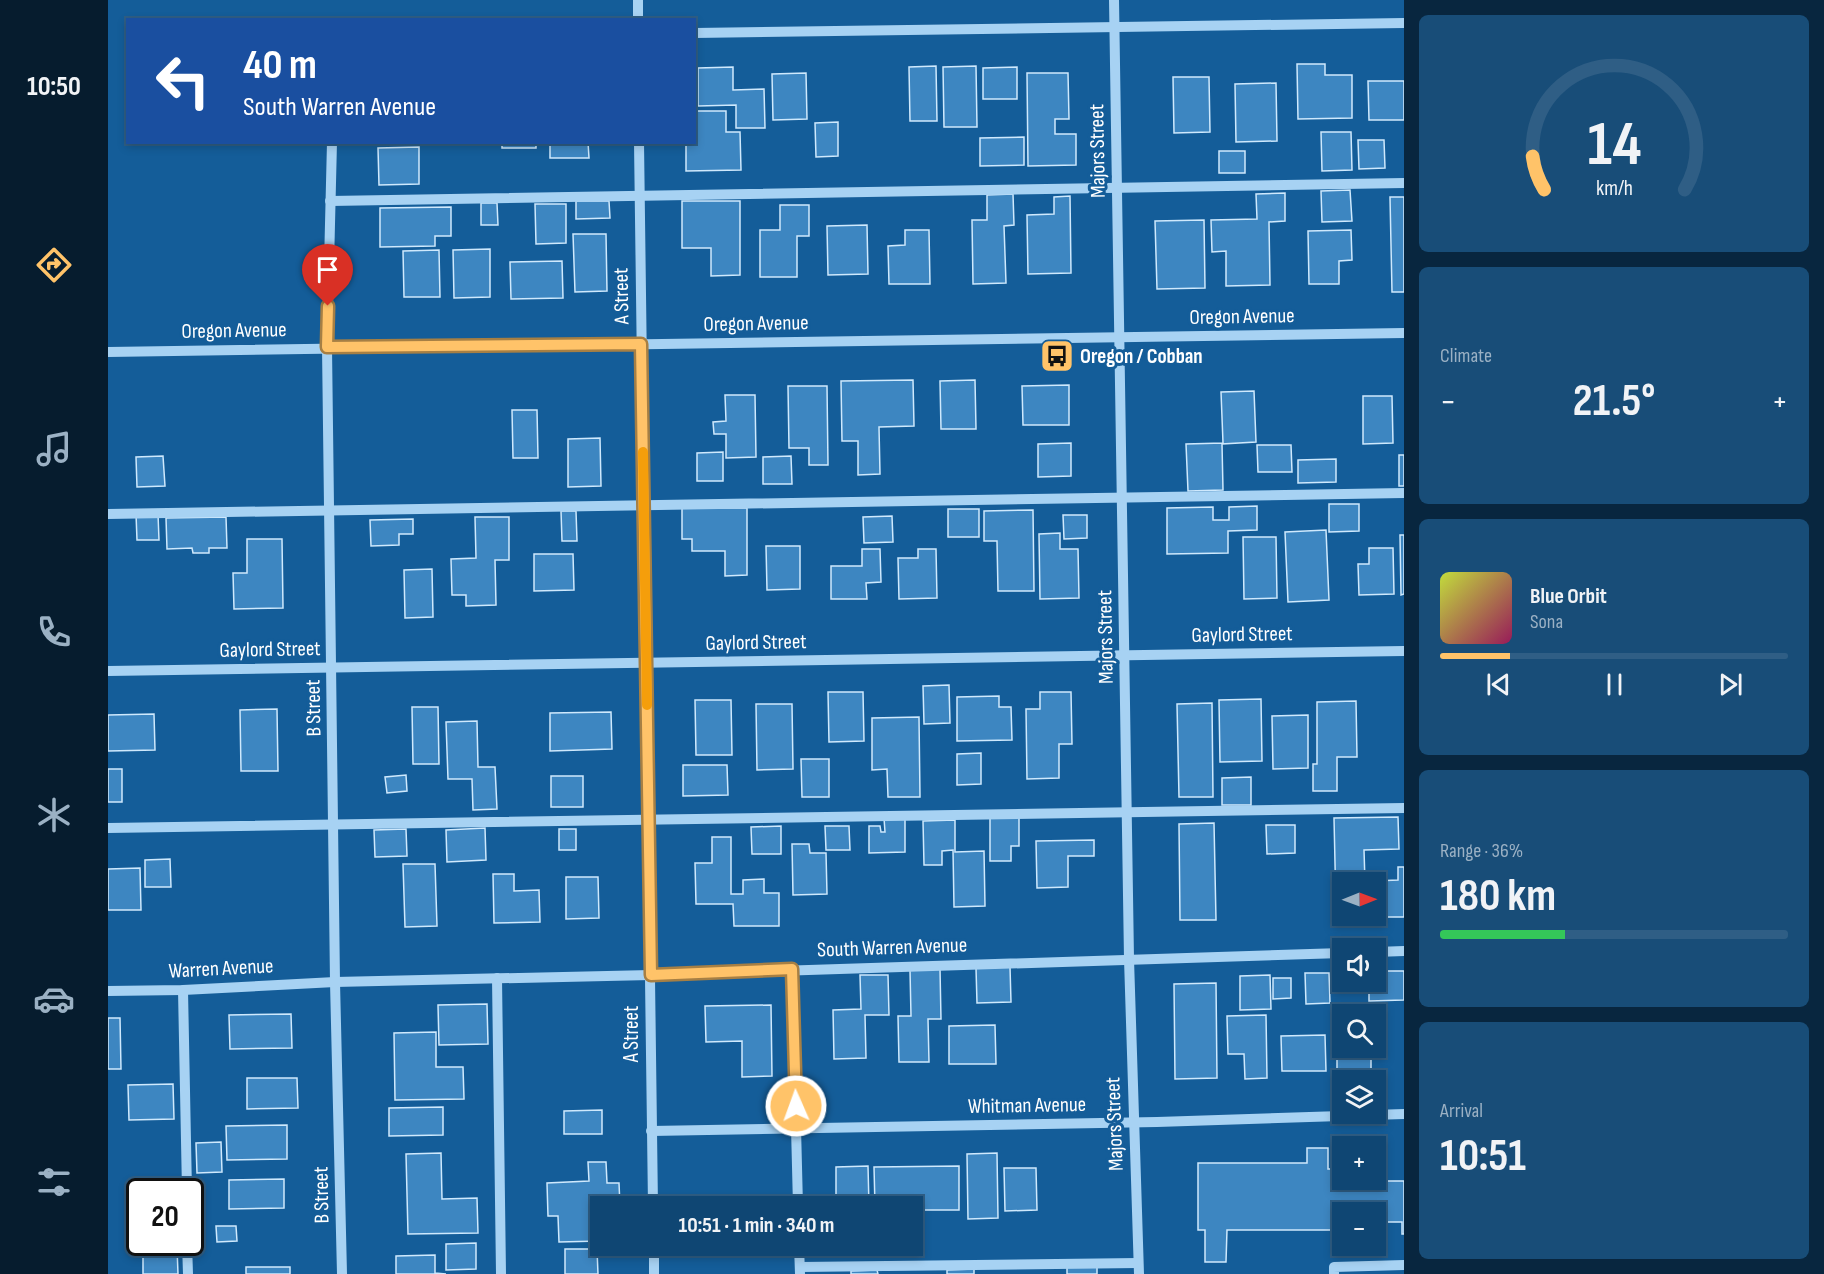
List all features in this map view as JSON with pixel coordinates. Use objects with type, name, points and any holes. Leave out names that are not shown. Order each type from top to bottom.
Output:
[{"type":"street","points":[[638,0],[638,18]]},
{"type":"street","name":"Majors Street","points":[[1114,0],[1129,959],[1139,1269]]},
{"type":"street","points":[[696,33],[1404,23]]},
{"type":"street","name":"B Street","points":[[332,144],[327,347],[335,982],[342,1274]]},
{"type":"street","name":"A Street","points":[[639,144],[653,1196]]},
{"type":"street","points":[[330,201],[1404,183]]},
{"type":"street","name":"Oregon Avenue","points":[[108,352],[1404,333]]},
{"type":"street","points":[[108,514],[1404,493]]},
{"type":"street","name":"Gaylord Street","points":[[108,671],[1404,651]]},
{"type":"street","points":[[108,828],[1404,808]]},
{"type":"street","points":[[1386,952],[1404,951]]},
{"type":"street","name":"South Warren Avenue","points":[[335,982],[651,975],[1332,953]]},
{"type":"street","points":[[792,969],[798,1196]]},
{"type":"street","points":[[497,978],[501,1274]]},
{"type":"street","name":"Warren Avenue","points":[[108,992],[335,982]]},
{"type":"street","points":[[183,990],[186,1178]]},
{"type":"street","name":"Whitman Avenue","points":[[651,1131],[1133,1122],[1404,1114]]},
{"type":"street","points":[[188,1256],[188,1274]]},
{"type":"street","points":[[654,1256],[654,1274]]},
{"type":"street","points":[[799,1256],[800,1271],[1139,1269]]},
{"type":"street","points":[[1334,1274],[1334,1267],[1404,1265]]},
{"type":"building","points":[[1297,64],[1325,64],[1325,75],[1352,75],[1352,118],[1298,119]]},
{"type":"building","points":[[936,66],[937,121],[910,121],[909,67]]},
{"type":"building","points":[[976,66],[977,127],[944,127],[943,67]]},
{"type":"building","points":[[733,67],[733,90],[764,89],[765,128],[736,128],[736,105],[698,106],[698,68]]},
{"type":"building","points":[[1017,67],[1017,99],[983,99],[983,68]]},
{"type":"building","points":[[806,73],[807,119],[773,120],[772,74]]},
{"type":"building","points":[[1027,73],[1068,73],[1069,119],[1055,119],[1055,134],[1076,134],[1076,165],[1028,166]]},
{"type":"building","points":[[1173,77],[1209,77],[1210,132],[1174,133]]},
{"type":"building","points":[[1368,81],[1404,81],[1404,120],[1369,120]]},
{"type":"building","points":[[1276,83],[1277,141],[1236,142],[1235,84]]},
{"type":"building","points":[[696,111],[726,111],[726,132],[740,132],[741,170],[686,171],[686,144],[696,144]]},
{"type":"building","points":[[838,122],[838,156],[816,157],[815,123]]},
{"type":"building","points":[[1321,132],[1351,132],[1352,170],[1322,171]]},
{"type":"building","points":[[1024,137],[1024,165],[980,166],[980,138]]},
{"type":"building","points":[[1358,140],[1384,140],[1385,168],[1359,169]]},
{"type":"building","points":[[502,144],[536,144],[536,148],[502,148]]},
{"type":"building","points":[[550,144],[588,144],[589,158],[550,158]]},
{"type":"building","points":[[419,147],[419,184],[379,185],[378,148]]},
{"type":"building","points":[[1219,151],[1245,151],[1245,173],[1219,173]]},
{"type":"building","points":[[1350,190],[1352,221],[1322,222],[1321,191]]},
{"type":"building","points":[[1285,193],[1285,221],[1269,222],[1270,285],[1226,286],[1226,251],[1212,252],[1211,220],[1257,219],[1256,194]]},
{"type":"building","points":[[1013,194],[1014,225],[1004,226],[1006,283],[973,284],[972,220],[987,220],[987,195]]},
{"type":"building","points":[[1070,196],[1071,273],[1028,274],[1027,215],[1054,214],[1054,197]]},
{"type":"building","points":[[1390,197],[1404,197],[1404,292],[1392,292]]},
{"type":"building","points":[[576,201],[609,201],[610,218],[576,219]]},
{"type":"building","points":[[682,201],[740,201],[740,275],[711,276],[711,248],[682,248]]},
{"type":"building","points":[[481,203],[497,203],[498,225],[481,225]]},
{"type":"building","points":[[535,204],[566,204],[566,243],[536,244]]},
{"type":"building","points":[[780,205],[809,205],[809,236],[797,236],[797,277],[760,277],[760,230],[780,230]]},
{"type":"building","points":[[451,207],[451,236],[435,236],[435,246],[380,247],[380,208]]},
{"type":"building","points":[[1204,220],[1205,288],[1157,289],[1155,221]]},
{"type":"building","points":[[867,225],[868,274],[828,275],[827,226]]},
{"type":"building","points":[[905,230],[929,230],[930,284],[889,284],[888,246],[905,245]]},
{"type":"building","points":[[1351,230],[1352,260],[1339,261],[1339,284],[1309,284],[1308,231]]},
{"type":"building","points":[[573,234],[606,234],[607,291],[575,292]]},
{"type":"building","points":[[490,249],[490,297],[454,298],[453,250]]},
{"type":"building","points":[[439,250],[440,297],[404,297],[403,251]]},
{"type":"building","points":[[562,261],[563,298],[511,299],[510,262]]},
{"type":"building","points":[[913,380],[914,426],[879,427],[880,474],[858,475],[858,441],[842,441],[841,381]]},
{"type":"building","points":[[975,380],[976,429],[941,429],[940,381]]},
{"type":"building","points":[[1069,385],[1069,425],[1023,425],[1022,386]]},
{"type":"building","points":[[788,386],[827,386],[828,465],[809,465],[809,448],[789,448]]},
{"type":"building","points":[[1254,391],[1256,442],[1222,444],[1223,490],[1188,491],[1186,444],[1223,443],[1221,392]]},
{"type":"building","points":[[725,395],[755,395],[756,457],[726,458],[726,434],[714,434],[713,422],[726,421]]},
{"type":"building","points":[[1363,396],[1392,396],[1393,443],[1363,444]]},
{"type":"building","points":[[512,410],[537,410],[538,458],[513,458]]},
{"type":"building","points":[[600,438],[601,486],[568,487],[568,439]]},
{"type":"building","points":[[1071,443],[1071,476],[1038,477],[1038,444]]},
{"type":"building","points":[[1257,445],[1291,445],[1292,472],[1258,472]]},
{"type":"building","points":[[723,452],[723,481],[697,481],[697,453]]},
{"type":"building","points":[[1399,455],[1404,455],[1404,486],[1399,486]]},
{"type":"building","points":[[163,456],[165,486],[137,487],[136,457]]},
{"type":"building","points":[[791,456],[792,484],[763,484],[763,457]]},
{"type":"building","points":[[1336,459],[1336,482],[1298,483],[1298,460]]},
{"type":"building","points":[[1329,504],[1359,504],[1359,531],[1329,532]]},
{"type":"building","points":[[1257,506],[1257,530],[1228,531],[1228,553],[1167,554],[1167,508],[1213,507],[1213,520],[1229,520],[1229,507]]},
{"type":"building","points":[[682,508],[747,508],[747,575],[725,576],[725,551],[692,551],[692,539],[682,539]]},
{"type":"building","points":[[948,509],[979,509],[979,537],[948,537]]},
{"type":"building","points":[[1033,510],[1034,591],[998,591],[997,541],[984,541],[984,511]]},
{"type":"building","points":[[561,511],[576,511],[577,541],[562,541]]},
{"type":"building","points":[[136,514],[158,514],[159,540],[137,540]]},
{"type":"building","points":[[1063,515],[1087,515],[1087,538],[1064,539]]},
{"type":"building","points":[[892,516],[893,542],[864,543],[863,517]]},
{"type":"building","points":[[226,517],[227,548],[209,548],[209,553],[193,553],[192,548],[167,549],[166,518]]},
{"type":"building","points":[[475,517],[509,517],[509,560],[495,560],[496,605],[466,606],[466,595],[452,595],[451,559],[476,558]]},
{"type":"building","points":[[413,519],[413,534],[399,534],[399,545],[371,546],[370,520]]},
{"type":"building","points":[[1326,530],[1329,600],[1288,602],[1285,532]]},
{"type":"building","points":[[1060,533],[1060,549],[1078,549],[1079,598],[1040,599],[1039,534]]},
{"type":"building","points":[[1400,535],[1404,535],[1404,594],[1401,595]]},
{"type":"building","points":[[1243,537],[1276,537],[1277,598],[1244,599]]},
{"type":"building","points":[[247,539],[282,539],[283,608],[234,609],[233,573],[247,573]]},
{"type":"building","points":[[766,546],[800,546],[800,589],[767,590]]},
{"type":"building","points":[[1369,548],[1393,548],[1394,594],[1359,595],[1358,564],[1369,564]]},
{"type":"building","points":[[862,549],[880,549],[881,582],[866,583],[867,599],[831,599],[831,566],[862,566]]},
{"type":"building","points":[[918,549],[936,549],[937,598],[899,599],[898,558],[918,558]]},
{"type":"building","points":[[534,554],[573,554],[574,590],[534,591]]},
{"type":"building","points":[[432,569],[433,617],[405,618],[404,570]]},
{"type":"building","points":[[949,685],[950,723],[924,724],[923,686]]},
{"type":"building","points":[[828,692],[863,692],[864,741],[829,742]]},
{"type":"building","points":[[1040,692],[1071,692],[1072,744],[1059,744],[1059,778],[1027,779],[1026,709],[1040,709]]},
{"type":"building","points":[[999,696],[999,707],[1011,707],[1012,740],[957,741],[957,697]]},
{"type":"building","points":[[1261,699],[1262,761],[1220,762],[1219,700]]},
{"type":"building","points":[[695,700],[731,700],[732,755],[696,755]]},
{"type":"building","points":[[1356,701],[1357,757],[1337,757],[1337,791],[1313,791],[1313,764],[1317,764],[1317,702]]},
{"type":"building","points":[[1212,703],[1213,797],[1179,797],[1177,704]]},
{"type":"building","points":[[756,704],[792,704],[793,769],[757,770]]},
{"type":"building","points":[[412,707],[438,707],[439,764],[413,764]]},
{"type":"building","points":[[277,709],[278,771],[241,771],[240,710]]},
{"type":"building","points":[[611,712],[612,749],[550,751],[550,713]]},
{"type":"building","points":[[154,714],[155,750],[108,751],[108,715]]},
{"type":"building","points":[[1308,715],[1308,768],[1273,769],[1272,716]]},
{"type":"building","points":[[919,717],[920,797],[888,797],[887,769],[872,770],[872,718]]},
{"type":"building","points":[[477,721],[478,767],[495,767],[497,809],[473,810],[472,779],[448,779],[446,722]]},
{"type":"building","points":[[981,753],[981,784],[957,785],[957,754]]},
{"type":"building","points":[[801,759],[829,759],[829,797],[802,797]]},
{"type":"building","points":[[683,765],[727,765],[728,795],[683,796]]},
{"type":"building","points":[[108,769],[122,769],[122,802],[108,802]]},
{"type":"building","points":[[406,775],[407,791],[387,793],[385,777]]},
{"type":"building","points":[[551,776],[583,776],[583,807],[551,807]]},
{"type":"building","points":[[1251,777],[1251,805],[1222,805],[1222,778]]},
{"type":"building","points":[[990,816],[1019,816],[1019,846],[1011,846],[1011,861],[990,861]]},
{"type":"building","points":[[1398,817],[1399,849],[1364,850],[1365,872],[1335,872],[1334,818]]},
{"type":"building","points":[[884,818],[905,818],[905,852],[869,853],[869,826],[880,826],[881,832],[885,832]]},
{"type":"building","points":[[955,820],[955,852],[984,851],[985,906],[954,907],[953,850],[942,851],[942,865],[924,865],[923,821]]},
{"type":"building","points":[[1214,823],[1216,920],[1180,920],[1179,824]]},
{"type":"building","points":[[1266,825],[1295,825],[1295,853],[1267,854]]},
{"type":"building","points":[[781,826],[781,854],[752,854],[751,827]]},
{"type":"building","points":[[825,826],[849,826],[850,850],[826,850]]},
{"type":"building","points":[[485,828],[486,860],[447,862],[446,830]]},
{"type":"building","points":[[406,829],[407,856],[375,857],[374,830]]},
{"type":"building","points":[[559,829],[576,829],[576,850],[559,850]]},
{"type":"building","points":[[712,837],[731,837],[731,894],[743,894],[743,880],[764,879],[764,893],[779,893],[779,926],[734,926],[733,904],[696,904],[695,863],[712,863]]},
{"type":"building","points":[[1094,840],[1094,856],[1068,856],[1068,887],[1037,888],[1036,841]]},
{"type":"building","points":[[792,844],[809,844],[810,853],[826,853],[827,894],[793,895]]},
{"type":"building","points":[[170,859],[171,887],[145,887],[145,860]]},
{"type":"building","points":[[403,864],[435,864],[437,926],[405,927]]},
{"type":"building","points":[[1398,867],[1404,867],[1404,917],[1386,917],[1386,880],[1398,880]]},
{"type":"building","points":[[140,868],[141,910],[108,910],[108,869]]},
{"type":"building","points":[[493,874],[514,874],[514,891],[539,890],[540,922],[494,923]]},
{"type":"building","points":[[566,877],[598,877],[599,918],[566,919]]},
{"type":"building","points":[[1010,967],[1011,1002],[977,1003],[976,968]]},
{"type":"building","points":[[940,969],[941,1019],[928,1019],[929,1062],[899,1062],[898,1016],[911,1016],[910,970]]},
{"type":"building","points":[[1386,971],[1404,971],[1404,1000],[1369,1001],[1369,992],[1386,992]]},
{"type":"building","points":[[1305,973],[1329,973],[1330,1003],[1306,1004]]},
{"type":"building","points":[[860,975],[888,975],[889,1015],[865,1015],[866,1058],[834,1059],[833,1010],[861,1009]]},
{"type":"building","points":[[1270,975],[1271,1009],[1240,1010],[1240,976]]},
{"type":"building","points":[[1273,978],[1291,978],[1291,998],[1273,999]]},
{"type":"building","points":[[1216,983],[1217,1078],[1175,1079],[1174,984]]},
{"type":"building","points":[[487,1004],[488,1044],[439,1045],[438,1005]]},
{"type":"building","points":[[771,1005],[772,1076],[742,1077],[742,1041],[706,1042],[705,1006]]},
{"type":"building","points":[[291,1014],[292,1048],[230,1049],[229,1015]]},
{"type":"building","points":[[1266,1015],[1267,1078],[1245,1079],[1244,1054],[1228,1054],[1227,1016]]},
{"type":"building","points":[[108,1018],[120,1018],[121,1069],[108,1069]]},
{"type":"building","points":[[995,1025],[996,1064],[949,1064],[949,1026]]},
{"type":"building","points":[[436,1032],[436,1067],[463,1067],[464,1099],[395,1100],[394,1033]]},
{"type":"building","points":[[1325,1035],[1326,1071],[1282,1071],[1281,1036]]},
{"type":"building","points":[[1337,1058],[1371,1058],[1371,1070],[1337,1070]]},
{"type":"building","points":[[247,1078],[297,1078],[298,1108],[247,1109]]},
{"type":"building","points":[[173,1084],[174,1119],[129,1120],[128,1085]]},
{"type":"building","points":[[443,1107],[443,1135],[389,1136],[389,1108]]},
{"type":"building","points":[[602,1110],[602,1134],[564,1134],[564,1111]]},
{"type":"building","points":[[287,1125],[287,1159],[227,1160],[226,1126]]},
{"type":"building","points":[[221,1142],[222,1172],[197,1173],[196,1143]]},
{"type":"building","points":[[1307,1148],[1328,1148],[1328,1169],[1332,1169],[1332,1190],[1386,1190],[1386,1181],[1404,1181],[1404,1234],[1402,1234],[1402,1222],[1386,1222],[1386,1202],[1332,1202],[1332,1230],[1227,1230],[1226,1262],[1205,1262],[1205,1230],[1198,1230],[1198,1163],[1307,1163]]},
{"type":"building","points":[[441,1153],[442,1199],[477,1198],[478,1233],[408,1234],[406,1154]]},
{"type":"building","points":[[997,1153],[998,1218],[968,1219],[967,1154]]},
{"type":"building","points":[[588,1162],[606,1162],[607,1183],[619,1183],[620,1196],[590,1196],[590,1241],[559,1242],[558,1216],[548,1216],[547,1183],[589,1181]]},
{"type":"building","points":[[868,1166],[869,1196],[836,1196],[836,1167]]},
{"type":"building","points":[[959,1166],[959,1210],[923,1210],[923,1196],[875,1196],[874,1167]]},
{"type":"building","points":[[1004,1168],[1036,1168],[1037,1210],[1005,1211]]},
{"type":"building","points":[[284,1179],[284,1208],[229,1209],[229,1180]]},
{"type":"building","points":[[216,1226],[236,1226],[237,1241],[217,1242]]},
{"type":"building","points":[[476,1243],[476,1269],[446,1270],[446,1244]]},
{"type":"building","points":[[565,1249],[590,1249],[590,1256],[597,1256],[598,1274],[565,1274]]},
{"type":"building","points":[[435,1255],[435,1273],[446,1274],[396,1274],[396,1256]]},
{"type":"building","points":[[143,1256],[177,1256],[178,1274],[143,1274]]},
{"type":"building","points":[[1067,1265],[1097,1265],[1097,1274],[1067,1274]]},
{"type":"building","points":[[246,1267],[290,1267],[290,1274],[246,1274]]},
{"type":"building","points":[[974,1269],[974,1274],[947,1274],[947,1270]]},
{"type":"building","points":[[877,1270],[878,1274],[851,1274],[851,1271]]},
{"type":"slow traffic","points":[[643,452],[647,705]]},
{"type":"place","name":"Oregon / Cobban","points":[[1057,356]]},
{"type":"route","points":[[328,306],[327,347],[641,344],[651,975],[792,969],[796,1106]]}]
